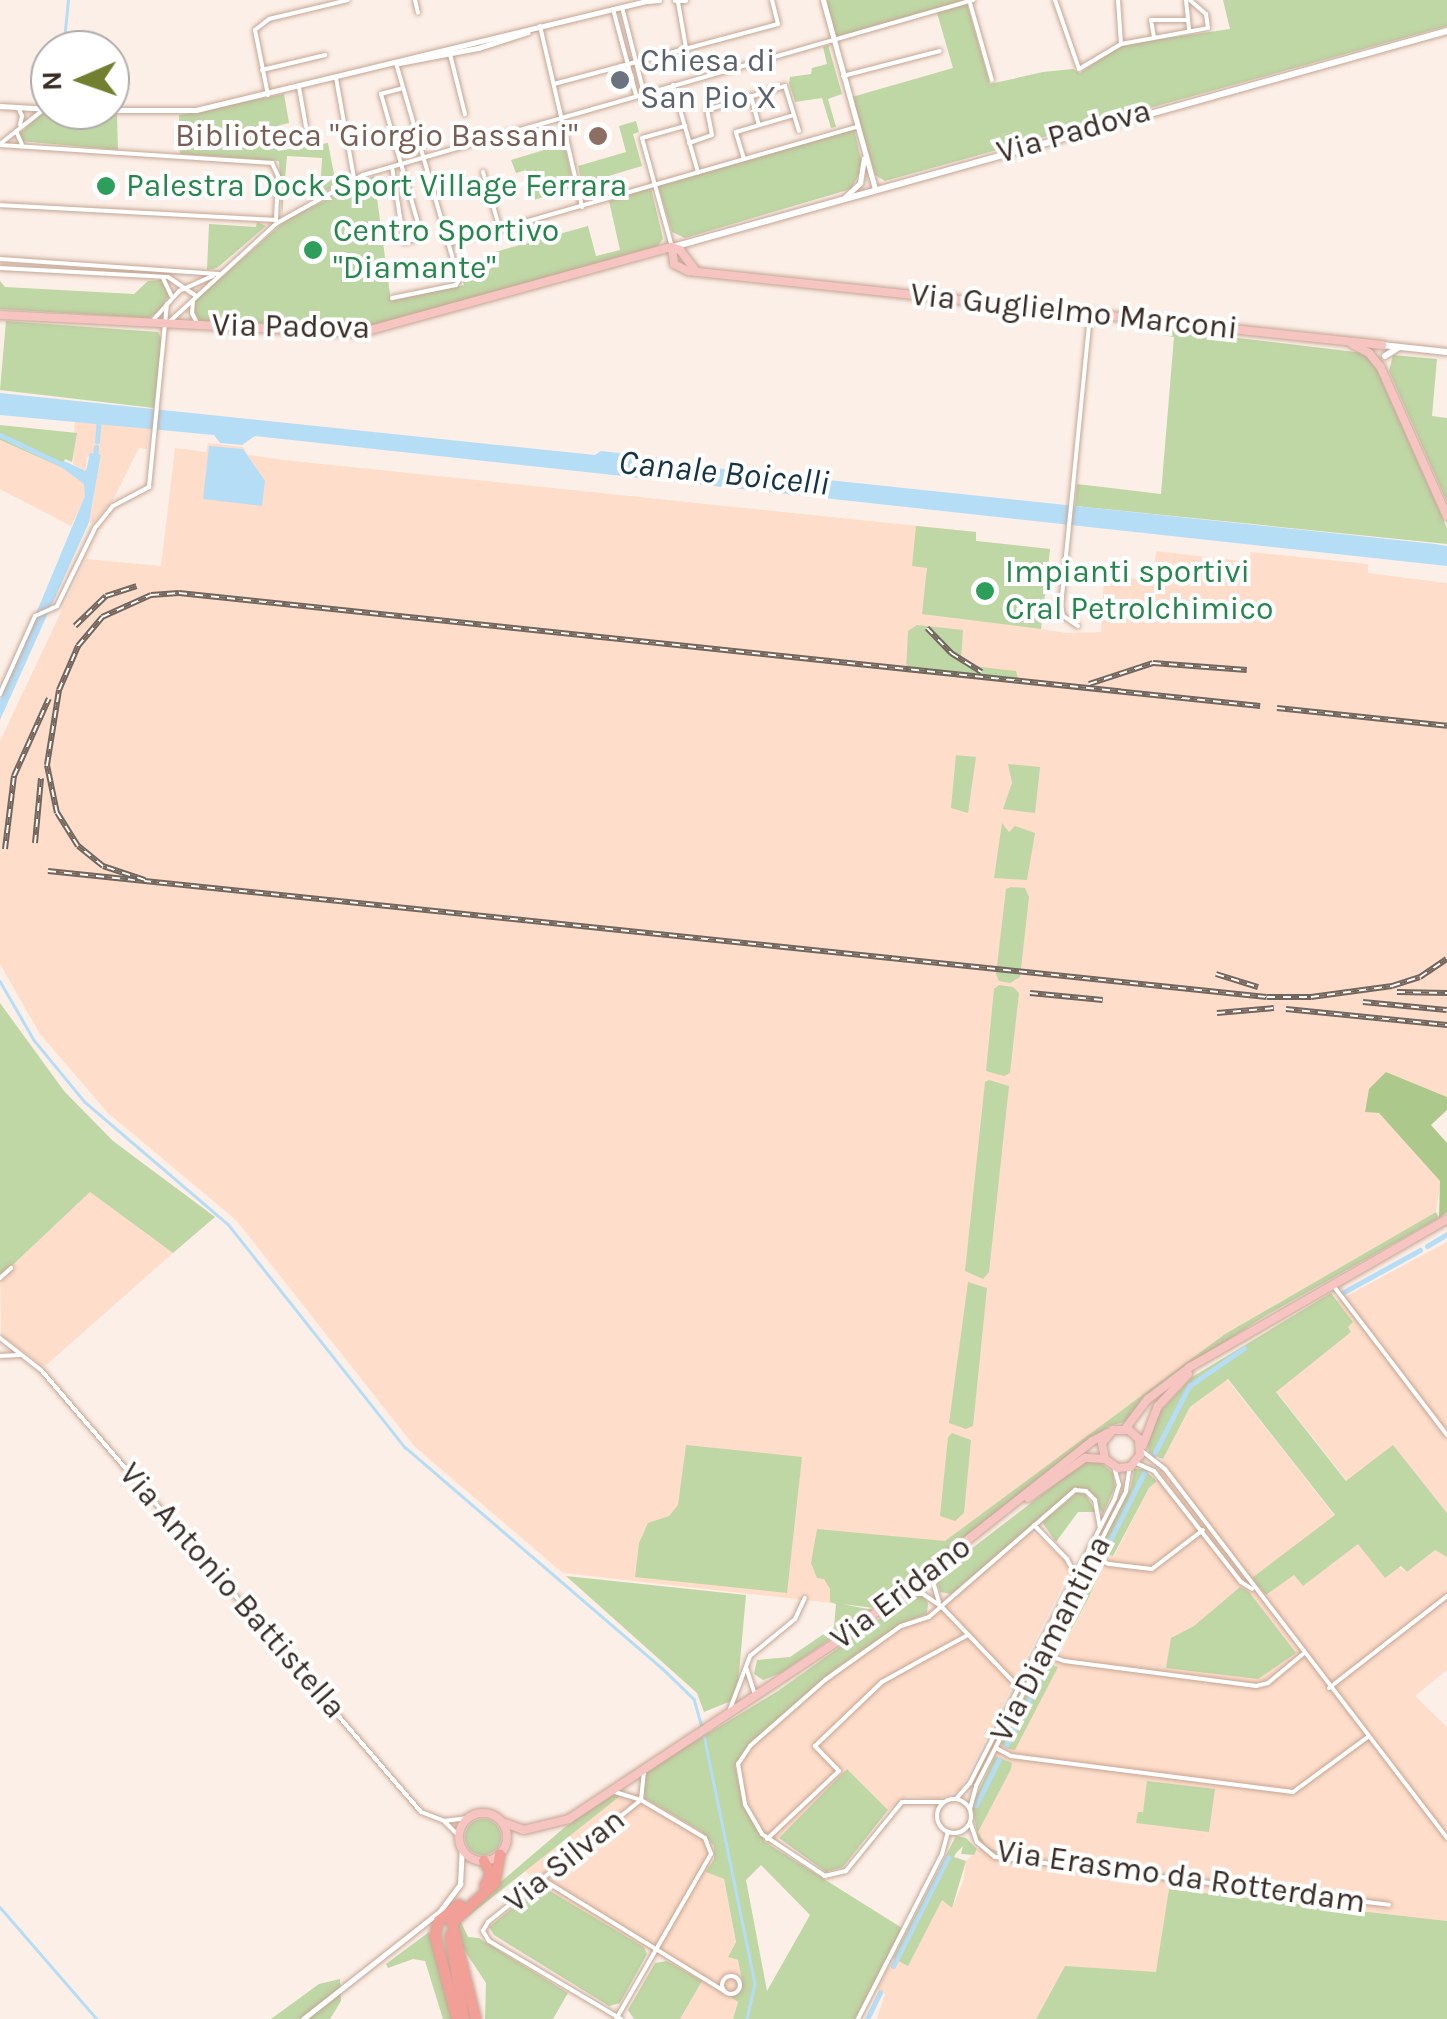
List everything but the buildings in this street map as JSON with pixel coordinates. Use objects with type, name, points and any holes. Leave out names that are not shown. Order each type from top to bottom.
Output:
[{"type":"highway","points":[[461,2019],[453,1970],[452,1923],[495,1883],[503,1848]]},
{"type":"highway","points":[[461,2019],[435,1931],[442,1918],[490,1880],[491,1871],[482,1861]]},
{"type":"highway","points":[[452,1923],[476,2019]]},
{"type":"main road","name":"Via Padova","points":[[0,315],[366,332],[1447,31]]},
{"type":"main road","points":[[689,262],[690,250],[703,238]]},
{"type":"main road","points":[[672,247],[700,273]]},
{"type":"main road","points":[[672,247],[677,268]]},
{"type":"main road","name":"Via Padova","points":[[633,258],[662,257],[677,268]]},
{"type":"main road","name":"Via Guglielmo Marconi","points":[[677,268],[1447,352]]},
{"type":"main road","points":[[1348,341],[1379,364],[1447,516]]},
{"type":"main road","points":[[1379,364],[1382,345]]},
{"type":"main road","points":[[1382,345],[1388,383]]},
{"type":"main road","points":[[1385,356],[1404,347]]},
{"type":"main road","points":[[1141,1449],[1137,1436],[1125,1429],[1148,1399],[1216,1352],[1447,1219]]},
{"type":"main road","points":[[1133,1464],[1166,1396],[1216,1352]]},
{"type":"main road","name":"Via Eridano","points":[[1024,1500],[1092,1441],[1125,1429]]},
{"type":"main road","points":[[1108,1434],[1102,1448],[1108,1462]]},
{"type":"main road","name":"Via Eridano","points":[[482,1861],[524,1830],[558,1825],[775,1682],[904,1594],[1024,1500],[1085,1458],[1133,1464]]},
{"type":"main road","points":[[482,1861],[462,1849],[459,1836],[468,1818],[486,1813],[524,1830]]},
{"type":"main road","points":[[502,1822],[503,1848]]},
{"type":"street","points":[[268,95],[254,33],[265,21],[348,0]]},
{"type":"street","points":[[415,0],[418,13]]},
{"type":"street","points":[[615,0],[644,93]]},
{"type":"street","points":[[396,63],[450,54],[531,28],[659,0]]},
{"type":"street","points":[[554,84],[778,24],[772,0]]},
{"type":"street","points":[[823,0],[875,189]]},
{"type":"street","points":[[168,324],[278,220],[354,178],[392,166],[970,0],[992,80]]},
{"type":"street","points":[[1054,0],[1074,65],[1086,66],[1121,44],[1208,28],[1206,14],[1188,0]]},
{"type":"street","points":[[1118,0],[1121,44]]},
{"type":"street","points":[[1188,0],[1189,30]]},
{"type":"street","points":[[679,1],[686,48]]},
{"type":"street","points":[[1154,38],[1151,20],[1188,20]]},
{"type":"street","points":[[540,26],[582,206]]},
{"type":"street","points":[[130,112],[174,113],[268,95],[499,38]]},
{"type":"street","points":[[843,76],[940,51]]},
{"type":"street","points":[[262,70],[325,54]]},
{"type":"street","points":[[450,54],[466,114]]},
{"type":"street","points":[[396,63],[448,244],[857,127]]},
{"type":"street","points":[[632,63],[633,96]]},
{"type":"street","points":[[336,78],[354,178]]},
{"type":"street","points":[[673,84],[698,172]]},
{"type":"street","points":[[690,142],[712,135],[707,110],[785,86],[799,131]]},
{"type":"street","points":[[300,87],[306,126]]},
{"type":"street","points":[[392,166],[404,242],[422,237],[381,94],[403,88]]},
{"type":"street","points":[[750,95],[759,126]]},
{"type":"street","points":[[0,106],[30,108]]},
{"type":"street","points":[[18,107],[22,116]]},
{"type":"street","points":[[16,130],[30,108]]},
{"type":"street","points":[[744,159],[736,132],[794,115]]},
{"type":"street","points":[[0,144],[30,119]]},
{"type":"street","points":[[672,247],[642,138],[685,126]]},
{"type":"street","points":[[16,130],[26,147]]},
{"type":"street","points":[[6,138],[26,147]]},
{"type":"street","points":[[0,144],[272,163],[278,170],[278,220]]},
{"type":"street","points":[[864,150],[867,182],[875,189]]},
{"type":"street","points":[[845,197],[860,183],[864,170]]},
{"type":"street","points":[[483,172],[500,229]]},
{"type":"street","points":[[0,205],[278,220]]},
{"type":"street","name":"Via Padova","points":[[392,298],[454,286],[459,280],[448,244]]},
{"type":"street","points":[[0,259],[218,274]]},
{"type":"street","points":[[0,268],[159,276],[174,279],[183,289],[198,294]]},
{"type":"street","points":[[191,270],[202,280]]},
{"type":"street","points":[[146,322],[158,317],[183,289],[218,274]]},
{"type":"street","points":[[0,694],[37,613],[55,608],[82,550],[108,510],[148,490],[170,286],[159,276]]},
{"type":"street","points":[[201,326],[192,314],[202,280]]},
{"type":"street","points":[[1078,626],[1063,616],[1061,606],[1090,315]]},
{"type":"street","points":[[0,1278],[11,1268]]},
{"type":"street","points":[[1333,1287],[1447,1435]]},
{"type":"street","name":"Via Antonio Battistella","points":[[0,1338],[41,1370],[418,1809],[444,1821],[459,1836]]},
{"type":"street","points":[[0,1356],[22,1356]]},
{"type":"street","points":[[1141,1449],[1164,1469],[1247,1576],[1252,1589],[1447,1838]]},
{"type":"street","name":"Via Diamantina","points":[[970,1822],[970,1799],[1044,1654],[1118,1490],[1108,1462]]},
{"type":"street","points":[[1133,1464],[1157,1475],[1240,1582],[1252,1589]]},
{"type":"street","name":"Via Diamantina","points":[[956,1798],[970,1784],[1075,1576],[1126,1491],[1133,1464]]},
{"type":"street","points":[[1157,1475],[1164,1469]]},
{"type":"street","points":[[970,1809],[956,1798],[926,1804],[907,1800],[897,1806],[838,1875],[818,1873],[767,1839],[744,1799],[738,1770],[744,1752],[840,1669],[901,1626],[924,1620],[1080,1489],[1097,1504],[1100,1527]]},
{"type":"street","points":[[1034,1525],[1067,1559],[1075,1576]]},
{"type":"street","points":[[1067,1559],[1089,1556],[1109,1564],[1152,1569],[1208,1526]]},
{"type":"street","points":[[936,1568],[934,1589],[941,1606]]},
{"type":"street","points":[[904,1594],[923,1594],[941,1606],[1019,1688]]},
{"type":"street","points":[[1329,1688],[1447,1596]]},
{"type":"street","name":"Via Eridano","points":[[727,1712],[758,1646],[795,1620],[805,1598]]},
{"type":"street","points":[[767,1839],[840,1772],[815,1746],[884,1680],[968,1635]]},
{"type":"street","points":[[1044,1654],[1064,1662],[1256,1686],[1268,1682],[1303,1654]]},
{"type":"street","points":[[746,1667],[755,1694]]},
{"type":"street","points":[[752,1676],[775,1682]]},
{"type":"street","points":[[744,1681],[755,1694]]},
{"type":"street","points":[[996,1748],[1011,1756],[1292,1792],[1368,1737]]},
{"type":"street","points":[[641,1800],[646,1764]]},
{"type":"street","points":[[628,1776],[640,1791]]},
{"type":"street","points":[[628,1776],[632,1796]]},
{"type":"street","points":[[604,1794],[641,1800],[705,1838],[711,1850],[708,1864],[618,2018]]},
{"type":"street","name":"Via Silvan","points":[[618,2018],[489,1941],[483,1932],[488,1922],[641,1800]]},
{"type":"street","points":[[937,1818],[943,1802]]},
{"type":"street","points":[[926,1804],[948,1832]]},
{"type":"street","points":[[444,1821],[468,1818]]},
{"type":"street","points":[[948,1832],[960,1832],[970,1822]]},
{"type":"street","name":"Via Erasmo da Rotterdam","points":[[970,1822],[976,1842]]},
{"type":"street","points":[[858,2019],[936,1867],[948,1832]]},
{"type":"street","name":"Via Erasmo da Rotterdam","points":[[960,1832],[995,1857],[1389,1905]]},
{"type":"street","points":[[303,2019],[435,1916],[459,1888],[464,1870],[462,1849]]},
{"type":"street","name":"Via Eridano","points":[[464,1870],[482,1861]]},
{"type":"street","points":[[542,1879],[724,1991],[733,1994],[740,1984],[736,1977],[705,1977]]},
{"type":"street","points":[[724,1991],[726,1976]]},
{"type":"shaded area","points":[[75,421],[149,428],[147,449],[139,448],[113,500],[92,524],[89,522],[101,455],[87,457],[86,471],[73,464]]},
{"type":"shaded area","points":[[0,440],[60,466],[85,484],[86,496],[71,526],[0,489]]},
{"type":"shaded area","points":[[208,443],[243,447],[248,455],[284,460],[976,532],[976,541],[1050,549],[1041,629],[1067,633],[1101,632],[1104,576],[1135,579],[1154,568],[1156,551],[1249,562],[1251,552],[1368,564],[1368,573],[1447,583],[1447,1097],[1386,1072],[1366,1112],[1379,1113],[1441,1181],[1436,1212],[1225,1334],[868,1607],[563,1573],[415,1447],[236,1220],[108,1113],[40,1034],[0,964],[0,741],[86,559],[161,566],[175,448],[206,452]]},
{"type":"shaded area","points":[[90,1192],[173,1253],[44,1367],[1,1335],[0,1277]]},
{"type":"shaded area","points":[[1447,1242],[1447,1513],[1393,1446],[1347,1481],[1276,1391],[1351,1332],[1348,1326],[1353,1322],[1337,1301]]},
{"type":"shaded area","points":[[1227,1379],[1335,1516],[1253,1578],[1266,1595],[1294,1575],[1303,1586],[1358,1543],[1407,1572],[1435,1550],[1447,1557],[1447,1670],[1415,1696],[1447,1727],[1447,1921],[1169,1889],[1157,1973],[1065,1966],[1036,2019],[877,2019],[885,1994],[877,1989],[893,1958],[908,1965],[942,1899],[952,1908],[963,1882],[966,1861],[982,1845],[978,1828],[1012,1763],[995,1756],[1001,1744],[1008,1749],[1057,1666],[1043,1661],[1049,1649],[1060,1653],[1089,1597],[1101,1570],[1092,1565],[1098,1551],[1114,1556],[1149,1488],[1157,1481],[1163,1459],[1190,1407]]},
{"type":"shaded area","points":[[1028,1528],[1064,1560],[1069,1573],[960,1790],[939,1799],[908,1796],[888,1810],[847,1770],[770,1846],[765,1842],[744,1807],[736,1770],[743,1751],[838,1667],[902,1623],[923,1616]]},
{"type":"shaded area","points":[[624,1793],[644,1794],[701,1831],[714,1846],[709,1870],[724,1879],[736,1942],[728,1957],[738,1960],[742,1981],[739,1992],[731,1997],[738,2002],[733,2019],[680,2019],[702,1981],[545,1888],[525,1871]]},
{"type":"green space","points":[[826,0],[965,0],[836,37]]},
{"type":"green space","points":[[1223,0],[1447,0],[1447,26],[885,181],[875,175],[852,97],[953,68],[937,13],[967,4],[990,84],[1043,72],[1073,69],[1080,73],[1121,45],[1230,29]]},
{"type":"green space","points":[[828,45],[842,94],[828,99],[836,127],[831,128],[822,98],[795,102],[789,83],[790,77],[811,74],[812,68],[827,64],[823,47]]},
{"type":"green space","points":[[284,94],[289,123],[273,127],[278,151],[328,143],[334,174],[349,173],[350,178],[320,194],[322,158],[287,156],[282,216],[279,161],[180,154],[179,115]]},
{"type":"green space","points":[[636,121],[639,132],[633,134],[642,166],[582,184],[578,166],[626,152],[619,126]]},
{"type":"green space","points":[[30,124],[30,130],[117,130],[118,150],[20,141],[18,135]]},
{"type":"green space","points":[[854,129],[863,167],[851,189],[685,238],[672,232],[658,186]]},
{"type":"green space","points":[[564,144],[574,187],[534,200],[526,170],[516,173],[511,160]]},
{"type":"green space","points":[[374,176],[391,301],[464,285],[461,274],[487,266],[484,255],[588,226],[596,256],[620,250],[609,201],[651,188],[663,239],[658,246],[368,327],[198,321],[193,306],[197,299],[286,220]]},
{"type":"green space","points":[[257,222],[266,226],[217,268],[207,270],[209,224],[256,227]]},
{"type":"green space","points":[[161,280],[169,295],[160,311],[148,318],[0,309],[0,281],[5,287],[134,294],[148,281]]},
{"type":"green space","points":[[6,321],[158,332],[162,340],[154,408],[0,390]]},
{"type":"green space","points":[[1154,328],[1364,353],[1377,370],[1447,528],[1447,544],[1075,506],[1077,484],[1161,494],[1174,337],[1151,333]]},
{"type":"green space","points":[[1393,355],[1437,359],[1432,416],[1447,418],[1447,502],[1389,371]]},
{"type":"green space","points":[[0,425],[77,433],[72,462],[65,459],[61,467],[0,440]]},
{"type":"green space","name":"Impianti sportivi Cral Petrolchimico","points":[[916,526],[976,532],[976,541],[1050,549],[1041,629],[922,614],[927,568],[912,566]]},
{"type":"green space","points":[[917,625],[963,630],[961,659],[972,666],[1016,671],[1019,681],[906,672],[908,631]]},
{"type":"green space","points":[[956,755],[976,757],[968,813],[951,808]]},
{"type":"green space","points":[[1008,764],[1040,767],[1035,813],[1003,809],[1012,783]]},
{"type":"green space","points":[[1002,823],[1009,832],[1015,826],[1035,833],[1027,880],[994,878]]},
{"type":"green space","points":[[1025,888],[1029,897],[1020,977],[1010,983],[999,981],[996,974],[1006,889]]},
{"type":"green space","points":[[999,985],[1013,987],[1019,993],[1010,1073],[1004,1076],[986,1071],[994,989]]},
{"type":"green space","points":[[0,1003],[64,1091],[113,1141],[215,1217],[173,1253],[90,1192],[0,1277]]},
{"type":"green space","points":[[1386,1072],[1447,1097],[1447,1110],[1431,1125],[1447,1143],[1447,1212],[1439,1218],[1440,1181],[1379,1113],[1365,1112],[1369,1089]]},
{"type":"green space","points":[[985,1082],[1009,1086],[989,1272],[983,1279],[965,1271]]},
{"type":"green space","points":[[1436,1212],[1439,1218],[1265,1316],[1180,1371],[1142,1399],[1129,1421],[1109,1426],[875,1608],[842,1604],[873,1610],[781,1673],[763,1680],[754,1674],[757,1660],[790,1657],[834,1627],[836,1604],[830,1602],[830,1589],[824,1579],[817,1578],[811,1563],[817,1529],[945,1541],[1225,1334]]},
{"type":"green space","points":[[968,1282],[987,1288],[973,1426],[966,1429],[949,1423]]},
{"type":"green space","points":[[1331,1293],[1353,1322],[1348,1327],[1351,1332],[1276,1392],[1346,1481],[1393,1445],[1447,1513],[1447,1557],[1435,1550],[1407,1572],[1401,1566],[1385,1578],[1358,1544],[1303,1586],[1294,1575],[1266,1595],[1252,1578],[1335,1515],[1228,1379],[1190,1407],[1163,1459],[1149,1453],[1147,1444],[1157,1415],[1192,1377]]},
{"type":"green space","points":[[952,1433],[971,1440],[964,1513],[955,1521],[940,1516],[948,1437]]},
{"type":"green space","points":[[686,1445],[802,1457],[787,1593],[635,1577],[639,1543],[648,1523],[669,1516],[678,1505]]},
{"type":"green space","points":[[1087,1460],[1099,1461],[1113,1473],[1115,1487],[1103,1514],[1089,1491],[1076,1488],[951,1594],[940,1592],[937,1579],[945,1569]]},
{"type":"green space","points":[[1134,1469],[1143,1469],[1157,1481],[1149,1488],[1113,1556],[1098,1551],[1131,1487]]},
{"type":"green space","points":[[1078,1492],[1086,1495],[1096,1512],[1078,1512],[1056,1542],[1042,1522]]},
{"type":"green space","points":[[1092,1565],[1101,1570],[1089,1597],[1059,1653],[1049,1649]]},
{"type":"green space","points":[[566,1576],[746,1595],[738,1684],[731,1701],[704,1712],[697,1693]]},
{"type":"green space","points":[[1240,1587],[1249,1592],[1296,1653],[1258,1679],[1166,1668],[1171,1638],[1194,1626]]},
{"type":"green space","points":[[922,1595],[928,1603],[927,1614],[902,1623],[838,1667],[751,1742],[735,1766],[744,1807],[765,1842],[902,1928],[855,2019],[733,2019],[738,2002],[729,1996],[739,1992],[742,1981],[738,1960],[728,1957],[736,1942],[724,1879],[706,1872],[714,1859],[714,1846],[701,1831],[646,1799],[642,1783],[646,1771],[778,1691],[907,1599]],"holes":[[[761,1865],[810,1915],[767,1991],[746,1880]]]},
{"type":"green space","points":[[1043,1661],[1058,1667],[1015,1750],[1008,1749],[1001,1744]]},
{"type":"green space","points":[[995,1756],[1012,1763],[1011,1769],[978,1832],[986,1846],[1002,1854],[989,1851],[978,1838],[972,1805]]},
{"type":"green space","points":[[847,1769],[888,1810],[843,1867],[826,1872],[779,1838]]},
{"type":"green space","points":[[1147,1781],[1215,1789],[1209,1832],[1136,1823],[1138,1812],[1143,1812]]},
{"type":"green space","points":[[624,1793],[461,1922],[468,1937],[479,1938],[568,1993],[553,2019],[485,2019],[486,1983],[457,1939],[455,1921],[565,1827],[611,1795]]},
{"type":"green space","points":[[483,1819],[496,1824],[501,1837],[496,1850],[483,1855],[470,1850],[465,1837],[470,1824]]},
{"type":"green space","points":[[956,1836],[966,1838],[977,1849],[974,1855],[961,1854],[963,1846],[956,1853],[954,1857],[966,1861],[952,1908],[942,1900],[908,1966],[893,1958]]},
{"type":"green space","points":[[545,1888],[644,1947],[647,1954],[620,2003],[609,2006],[494,1935],[489,1927],[536,1889]]},
{"type":"green space","points":[[1169,1889],[1447,1921],[1447,2019],[1036,2019],[1065,1966],[1156,1972]]},
{"type":"green space","points":[[429,1932],[452,2019],[443,2019],[425,1961],[413,1959],[388,1968],[386,1964]]},
{"type":"green space","points":[[667,1961],[702,1981],[680,2019],[634,2019],[628,2010],[655,1963]]},
{"type":"green space","points":[[340,1979],[341,2001],[330,2019],[271,2019],[319,1984]]},
{"type":"water","name":"Canale Boicelli","points":[[0,393],[595,455],[601,451],[663,458],[667,463],[1435,544],[1447,546],[1447,566],[255,436],[242,445],[220,443],[214,435],[0,415]]},
{"type":"water","points":[[209,446],[243,449],[265,481],[262,506],[203,499]]},
{"type":"water","points":[[90,453],[101,455],[89,522],[0,720],[0,700],[85,496],[84,484],[61,467],[64,461],[86,471]]},
{"type":"waterway","points":[[65,30],[68,0]]},
{"type":"waterway","points":[[97,441],[99,419]]},
{"type":"waterway","points":[[0,435],[67,467]]},
{"type":"waterway","points":[[95,460],[96,447]]},
{"type":"waterway","points":[[0,981],[34,1040],[85,1102],[228,1224],[405,1447],[662,1668],[694,1699],[702,1727]]},
{"type":"waterway","points":[[1427,1246],[1447,1234]]},
{"type":"waterway","points":[[1342,1293],[1420,1250]]},
{"type":"waterway","points":[[1153,1456],[1189,1386],[1244,1348]]},
{"type":"waterway","points":[[1104,1552],[1145,1471]]},
{"type":"waterway","points":[[1054,1651],[1096,1568]]},
{"type":"waterway","points":[[1006,1745],[1047,1664]]},
{"type":"waterway","points":[[704,1735],[755,1984],[747,2019]]},
{"type":"waterway","points":[[976,1805],[999,1759]]},
{"type":"waterway","points":[[893,1966],[948,1857]]},
{"type":"waterway","points":[[0,1907],[97,2019]]},
{"type":"waterway","points":[[867,2019],[880,1992]]},
{"type":"railway","points":[[75,626],[106,596],[136,586]]},
{"type":"railway","points":[[145,880],[103,866],[78,846],[57,813],[47,765],[59,690],[78,646],[102,617],[151,595],[179,593],[1260,706]]},
{"type":"railway","points":[[927,628],[951,653],[982,672]]},
{"type":"railway","points":[[1089,684],[1153,663],[1247,670]]},
{"type":"railway","points":[[5,849],[14,776],[49,698]]},
{"type":"railway","points":[[1277,708],[1447,726]]},
{"type":"railway","points":[[35,843],[41,778]]},
{"type":"railway","points":[[48,871],[1267,997],[1311,997],[1392,986],[1420,977],[1447,959]]},
{"type":"railway","points":[[1216,974],[1258,987]]},
{"type":"railway","points":[[1397,992],[1447,993]]},
{"type":"railway","points":[[1030,993],[1103,1000]]},
{"type":"railway","points":[[1363,1002],[1447,1010]]},
{"type":"railway","points":[[1217,1013],[1274,1008]]},
{"type":"railway","points":[[1286,1009],[1447,1025]]},
{"type":"place","name":"Chiesa di San Pio X","points":[[620,80]]},
{"type":"place","name":"Biblioteca \"Giorgio Bassani\"","points":[[598,136]]},
{"type":"place","name":"Palestra Dock Sport Village Ferrara","points":[[106,186]]},
{"type":"place","name":"Centro Sportivo \"Diamante\"","points":[[313,250]]},
{"type":"place","name":"Impianti sportivi Cral Petrolchimico","points":[[985,591]]}]
